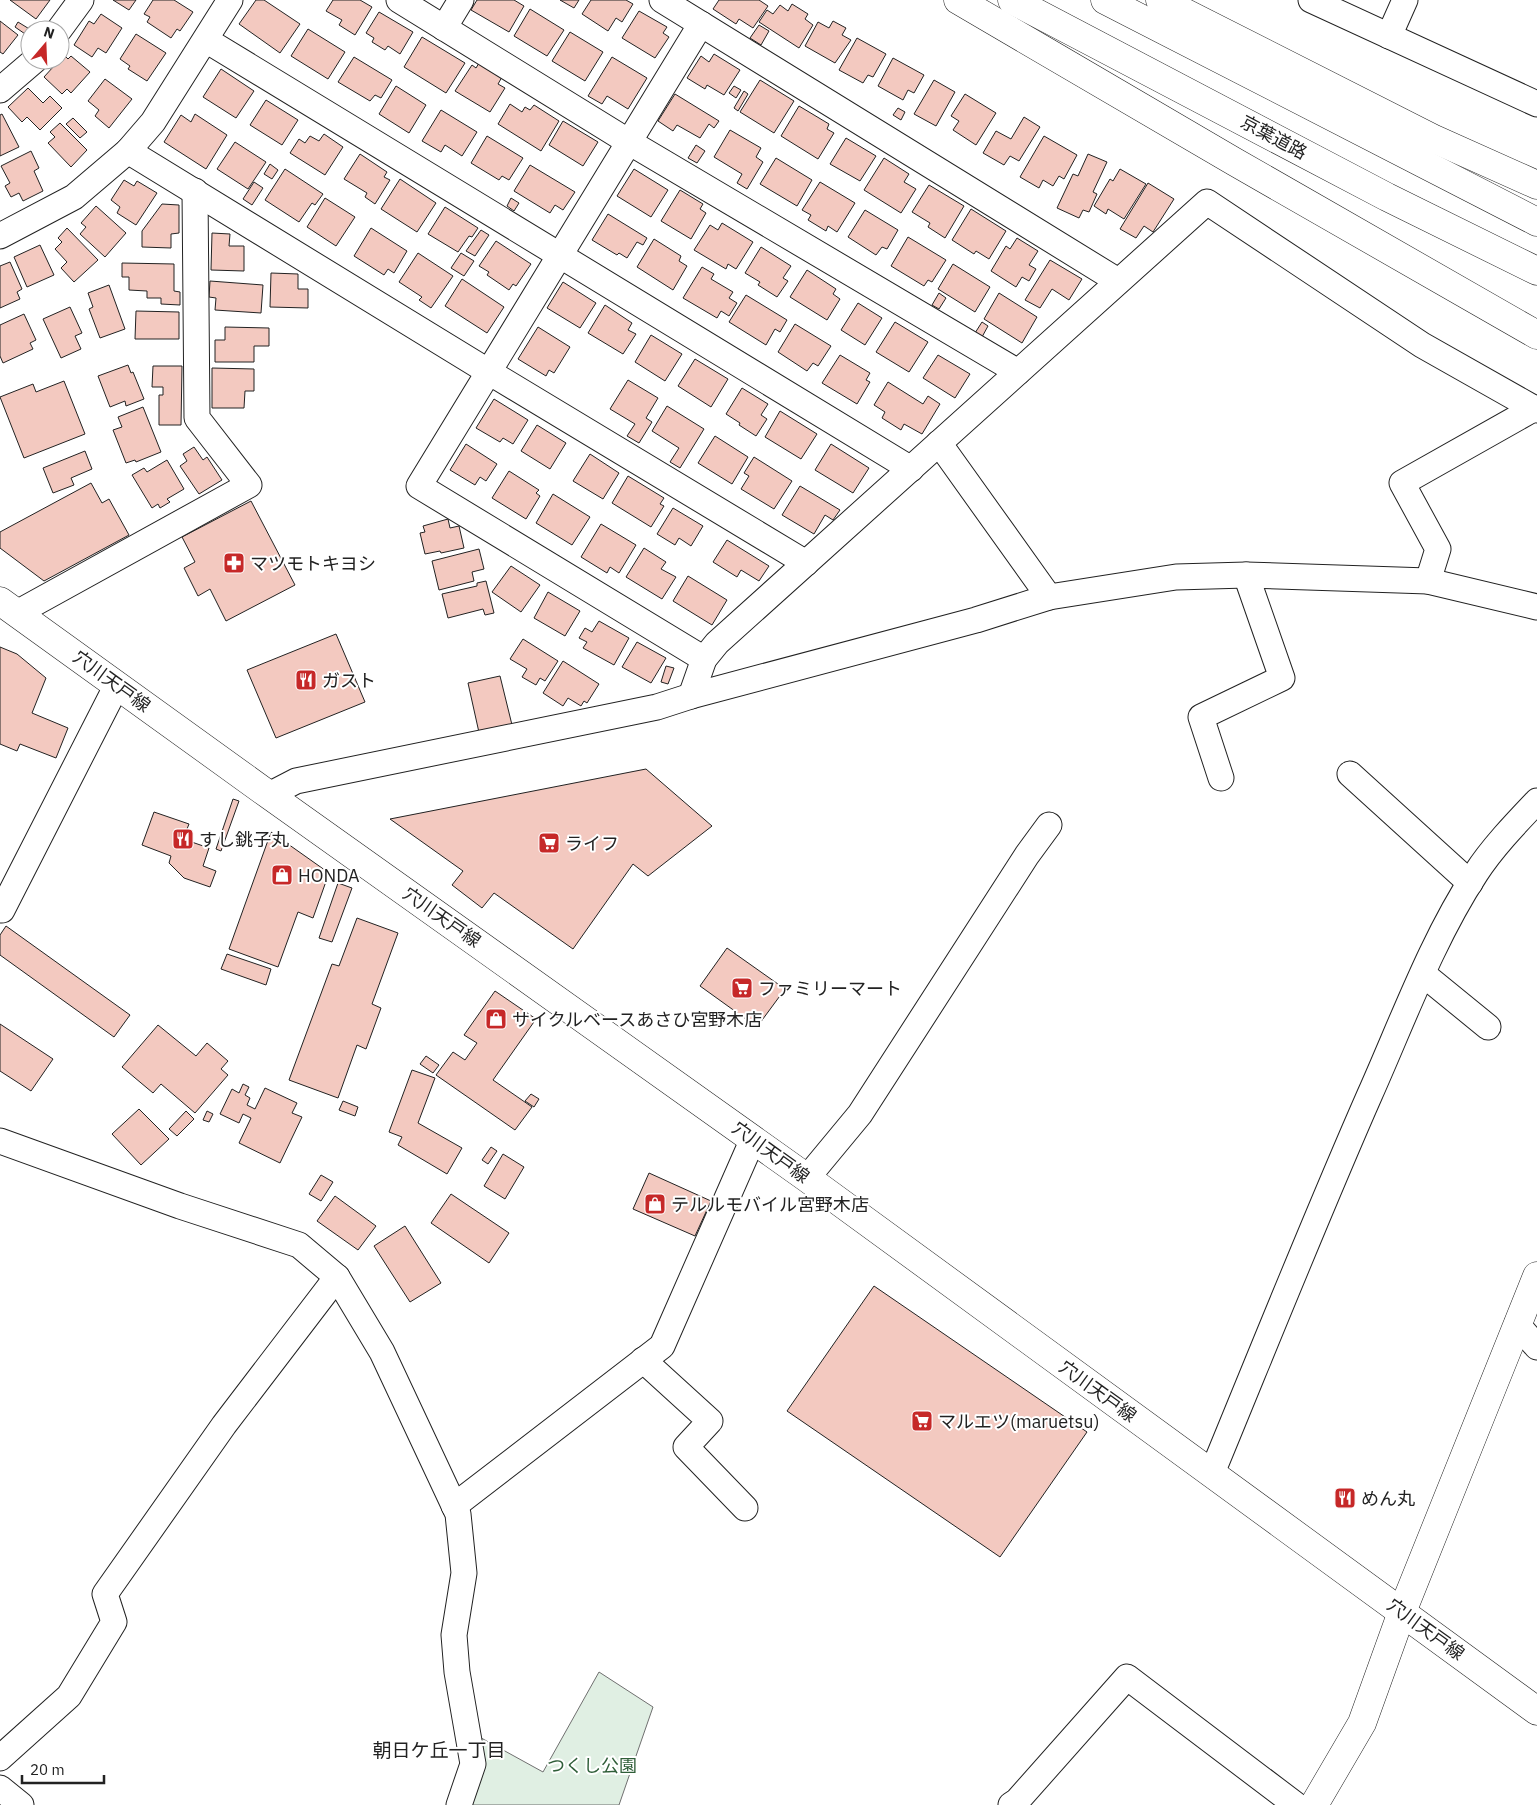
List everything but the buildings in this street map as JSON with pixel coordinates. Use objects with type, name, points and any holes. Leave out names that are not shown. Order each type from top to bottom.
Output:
[{"type":"main road","points":[[958,0],[1537,335]]},
{"type":"main road","name":"京葉道路","points":[[1012,0],[1387,197],[1537,271]]},
{"type":"main road","points":[[1105,0],[1537,222]]},
{"type":"main road","points":[[1160,0],[1432,138],[1537,185]]},
{"type":"main road","name":"穴川天戸線","points":[[8,607],[753,1139],[1537,1711]]},
{"type":"main road","points":[[1314,1805],[1362,1723],[1402,1612],[1537,1276]]},
{"type":"street","points":[[66,20],[81,0]]},
{"type":"street","points":[[0,236],[74,197],[128,151],[153,122],[230,0]]},
{"type":"street","points":[[399,0],[629,142],[1018,372]]},
{"type":"street","points":[[444,28],[461,0]]},
{"type":"street","points":[[662,0],[1118,281]]},
{"type":"street","points":[[1311,0],[1537,104]]},
{"type":"street","points":[[1389,36],[1405,0]]},
{"type":"street","points":[[701,24],[419,486],[704,659]]},
{"type":"street","points":[[206,40],[911,469]]},
{"type":"street","points":[[0,90],[24,70]]},
{"type":"street","points":[[128,151],[806,563]]},
{"type":"street","points":[[8,607],[250,485],[197,418],[196,191]]},
{"type":"street","points":[[691,696],[704,659],[717,643],[1207,202],[1422,345],[1536,409]]},
{"type":"street","points":[[1428,581],[1438,549],[1402,483],[1536,409]]},
{"type":"street","points":[[939,443],[1049,597]]},
{"type":"street","points":[[1221,778],[1201,717],[1282,678],[1246,575]]},
{"type":"street","points":[[269,795],[296,781],[657,708],[691,696],[976,620],[1049,597],[1176,577],[1246,575],[1428,581],[1537,607]]},
{"type":"street","points":[[2,910],[117,685]]},
{"type":"street","points":[[1350,774],[1470,883]]},
{"type":"street","points":[[1212,1474],[1344,1154],[1423,974],[1451,916],[1476,872],[1537,801]]},
{"type":"street","points":[[807,1178],[860,1114],[1027,855],[1049,825]]},
{"type":"street","points":[[1423,974],[1488,1027]]},
{"type":"street","points":[[454,1506],[662,1346],[753,1139]]},
{"type":"street","points":[[0,1140],[180,1206],[299,1246],[338,1276],[382,1352],[458,1514],[464,1573],[454,1635],[457,1672],[473,1764],[459,1805]]},
{"type":"street","points":[[0,1758],[69,1696],[114,1622],[105,1594],[224,1424],[338,1276]]},
{"type":"street","points":[[1517,1324],[1537,1347]]},
{"type":"street","points":[[643,1360],[710,1421],[686,1448],[745,1508]]},
{"type":"street","points":[[1011,1805],[1017,1801],[1127,1677],[1296,1805]]},
{"type":"street","points":[[0,1788],[22,1805]]},
{"type":"green space","name":"つくし公園","points":[[599,1672],[653,1707],[619,1805],[468,1805],[474,1734],[543,1772]]},
{"type":"place","name":"マツモトキヨシ","points":[[234,563]]},
{"type":"place","name":"ガスト","points":[[306,680]]},
{"type":"place","name":"すし銚子丸","points":[[183,839]]},
{"type":"place","name":"ライフ","points":[[549,843]]},
{"type":"place","name":"HONDA","points":[[282,875]]},
{"type":"place","name":"ファミリーマート","points":[[742,988]]},
{"type":"place","name":"サイクルベースあさひ宮野木店","points":[[496,1019]]},
{"type":"place","name":"テルルモバイル宮野木店","points":[[655,1204]]},
{"type":"place","name":"マルエツ(maruetsu)","points":[[922,1421]]},
{"type":"place","name":"めん丸","points":[[1345,1498]]},
{"type":"district","name":"朝日ケ丘一丁目","points":[[439,1750]]}]
